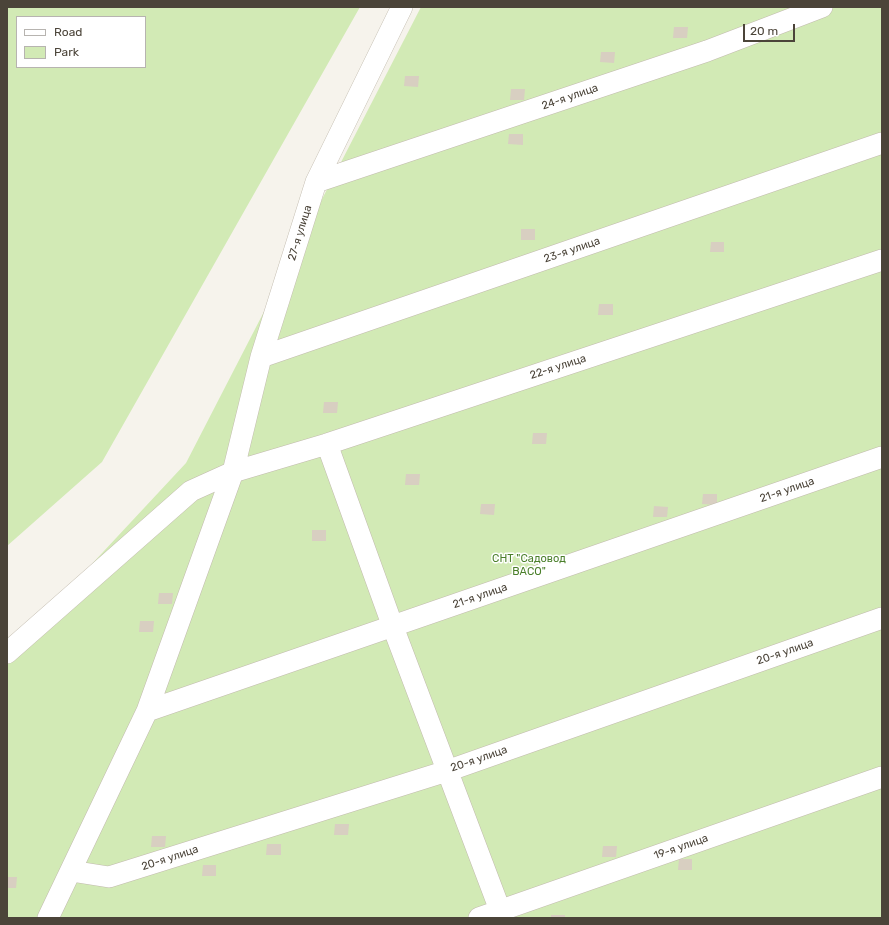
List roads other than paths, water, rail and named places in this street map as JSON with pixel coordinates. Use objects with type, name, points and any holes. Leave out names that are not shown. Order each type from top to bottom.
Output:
[{"type":"street","name":"27-я улица","points":[[48,918],[147,711],[234,472],[261,357],[316,182],[402,7]]},
{"type":"street","name":"24-я улица","points":[[316,182],[708,51],[822,7]]},
{"type":"street","name":"23-я улица","points":[[261,357],[882,143]]},
{"type":"street","name":"22-я улица","points":[[7,653],[191,491],[234,472],[327,444],[882,260]]},
{"type":"street","points":[[327,444],[393,627],[502,914]]},
{"type":"street","name":"21-я улица","points":[[147,711],[882,457]]},
{"type":"street","name":"20-я улица","points":[[71,871],[109,877],[447,770],[882,618]]},
{"type":"street","name":"19-я улица","points":[[479,918],[502,914],[882,777]]},
{"type":"park label","name":"СНТ \"Садовод ВАСО\"","points":[[529,565]]}]
